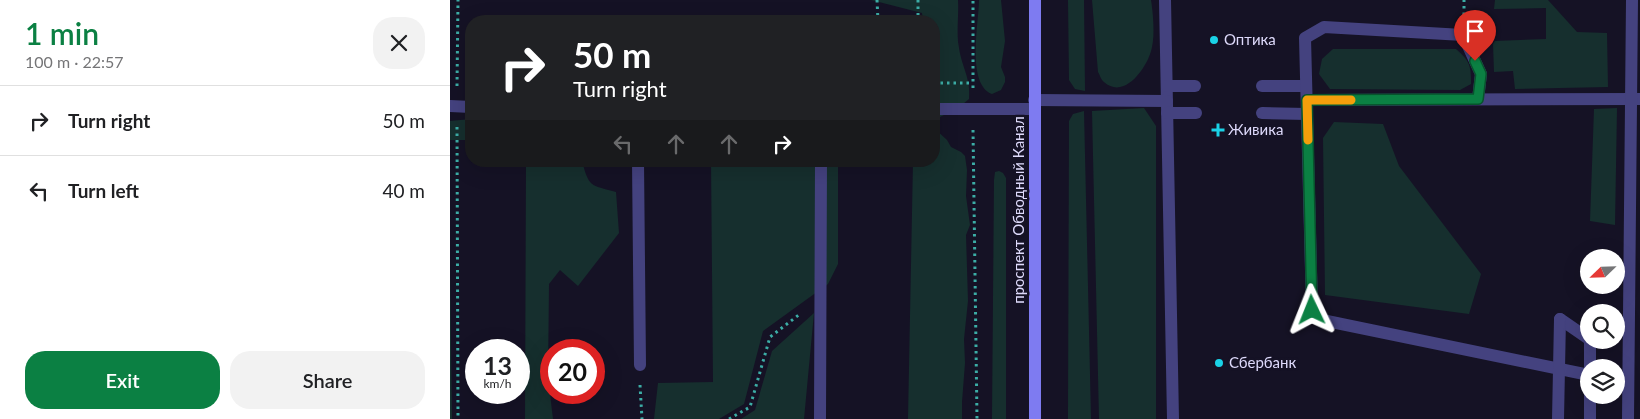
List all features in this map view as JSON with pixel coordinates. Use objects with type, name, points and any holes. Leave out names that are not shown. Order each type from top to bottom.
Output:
[{"type":"main road","name":"проспект Обводный Канал","points":[[1035,0],[1036,419]]},
{"type":"lane","points":[[1165,0],[1173,419]]},
{"type":"lane","points":[[1628,419],[1635,99],[1632,0]]},
{"type":"lane","points":[[1478,99],[1481,74],[1463,35],[1324,27],[1305,38],[1312,310],[1322,320],[1580,373]]},
{"type":"lane","points":[[1167,86],[1195,86]]},
{"type":"lane","points":[[1262,86],[1306,86]]},
{"type":"lane","points":[[1307,100],[1635,99]]},
{"type":"lane","points":[[940,109],[1035,105],[1167,107],[1196,113]]},
{"type":"lane","points":[[1262,113],[1307,114]]},
{"type":"lane","points":[[638,167],[640,365]]},
{"type":"lane","points":[[820,419],[821,167]]},
{"type":"lane","points":[[1558,419],[1560,319],[1580,333]]},
{"type":"lane","points":[[1590,404],[1590,419]]},
{"type":"path","points":[[458,0],[453,106],[458,419]]},
{"type":"path","points":[[878,0],[878,15]]},
{"type":"path","points":[[918,0],[918,15]]},
{"type":"path","points":[[973,0],[977,419]]},
{"type":"path","points":[[940,83],[973,83]]},
{"type":"path","points":[[729,419],[750,407],[770,337],[821,298]]},
{"type":"path","points":[[640,365],[642,419]]},
{"type":"green space","points":[[871,0],[958,0],[958,42],[968,79],[969,99],[958,108],[940,117],[940,15],[922,15],[922,13]]},
{"type":"green space","points":[[979,0],[1001,0],[1005,41],[1001,67],[1005,82],[1001,90],[992,94],[984,88],[976,66]]},
{"type":"green space","points":[[1068,0],[1084,0],[1085,91],[1075,89],[1069,80]]},
{"type":"green space","points":[[1092,0],[1151,0],[1154,30],[1150,54],[1135,78],[1128,84],[1120,87],[1112,87],[1104,82],[1098,72]]},
{"type":"green space","points":[[1495,0],[1548,0],[1577,32],[1607,33],[1608,87],[1515,89],[1513,71],[1494,72],[1493,44],[1495,41],[1546,39],[1546,8],[1494,9]]},
{"type":"green space","points":[[1333,49],[1456,49],[1469,64],[1471,84],[1460,90],[1330,89],[1319,74],[1322,59]]},
{"type":"green space","points":[[1144,108],[1156,126],[1156,419],[1099,419],[1092,111]]},
{"type":"green space","points":[[1617,108],[1615,225],[1590,221],[1594,109]]},
{"type":"green space","points":[[1084,111],[1091,419],[1068,419],[1069,121],[1073,114]]},
{"type":"green space","points":[[465,120],[465,140],[450,140],[450,121]]},
{"type":"green space","points":[[1334,122],[1383,124],[1399,166],[1481,274],[1469,314],[1325,295],[1323,138]]},
{"type":"green space","points":[[940,134],[951,147],[965,156],[967,170],[966,196],[970,225],[966,235],[968,301],[964,339],[965,363],[962,419],[908,419],[913,167],[940,167]]},
{"type":"green space","points":[[526,167],[584,167],[592,184],[616,192],[619,233],[578,286],[560,270],[549,284],[548,339],[540,339],[540,404],[551,404],[553,419],[525,419],[525,404],[530,404],[530,339],[525,339]]},
{"type":"green space","points":[[711,167],[838,167],[838,264],[828,284],[763,331],[744,404],[719,419],[654,419],[658,383],[713,382]]},
{"type":"green space","points":[[999,171],[1006,178],[1006,419],[992,419],[994,180],[995,172]]},
{"type":"green space","points":[[450,265],[452,419],[450,419]]},
{"type":"green space","points":[[814,313],[804,419],[741,419],[755,410],[772,351]]},
{"type":"slow traffic","points":[[1308,140],[1307,100],[1351,100]]},
{"type":"place","name":"Оптика","points":[[1214,40]]},
{"type":"place","name":"Живика","points":[[1218,130]]},
{"type":"place","name":"Сбербанк","points":[[1219,363]]},
{"type":"route","points":[[1312,310],[1307,100],[1478,99],[1481,74],[1475,61]]}]
